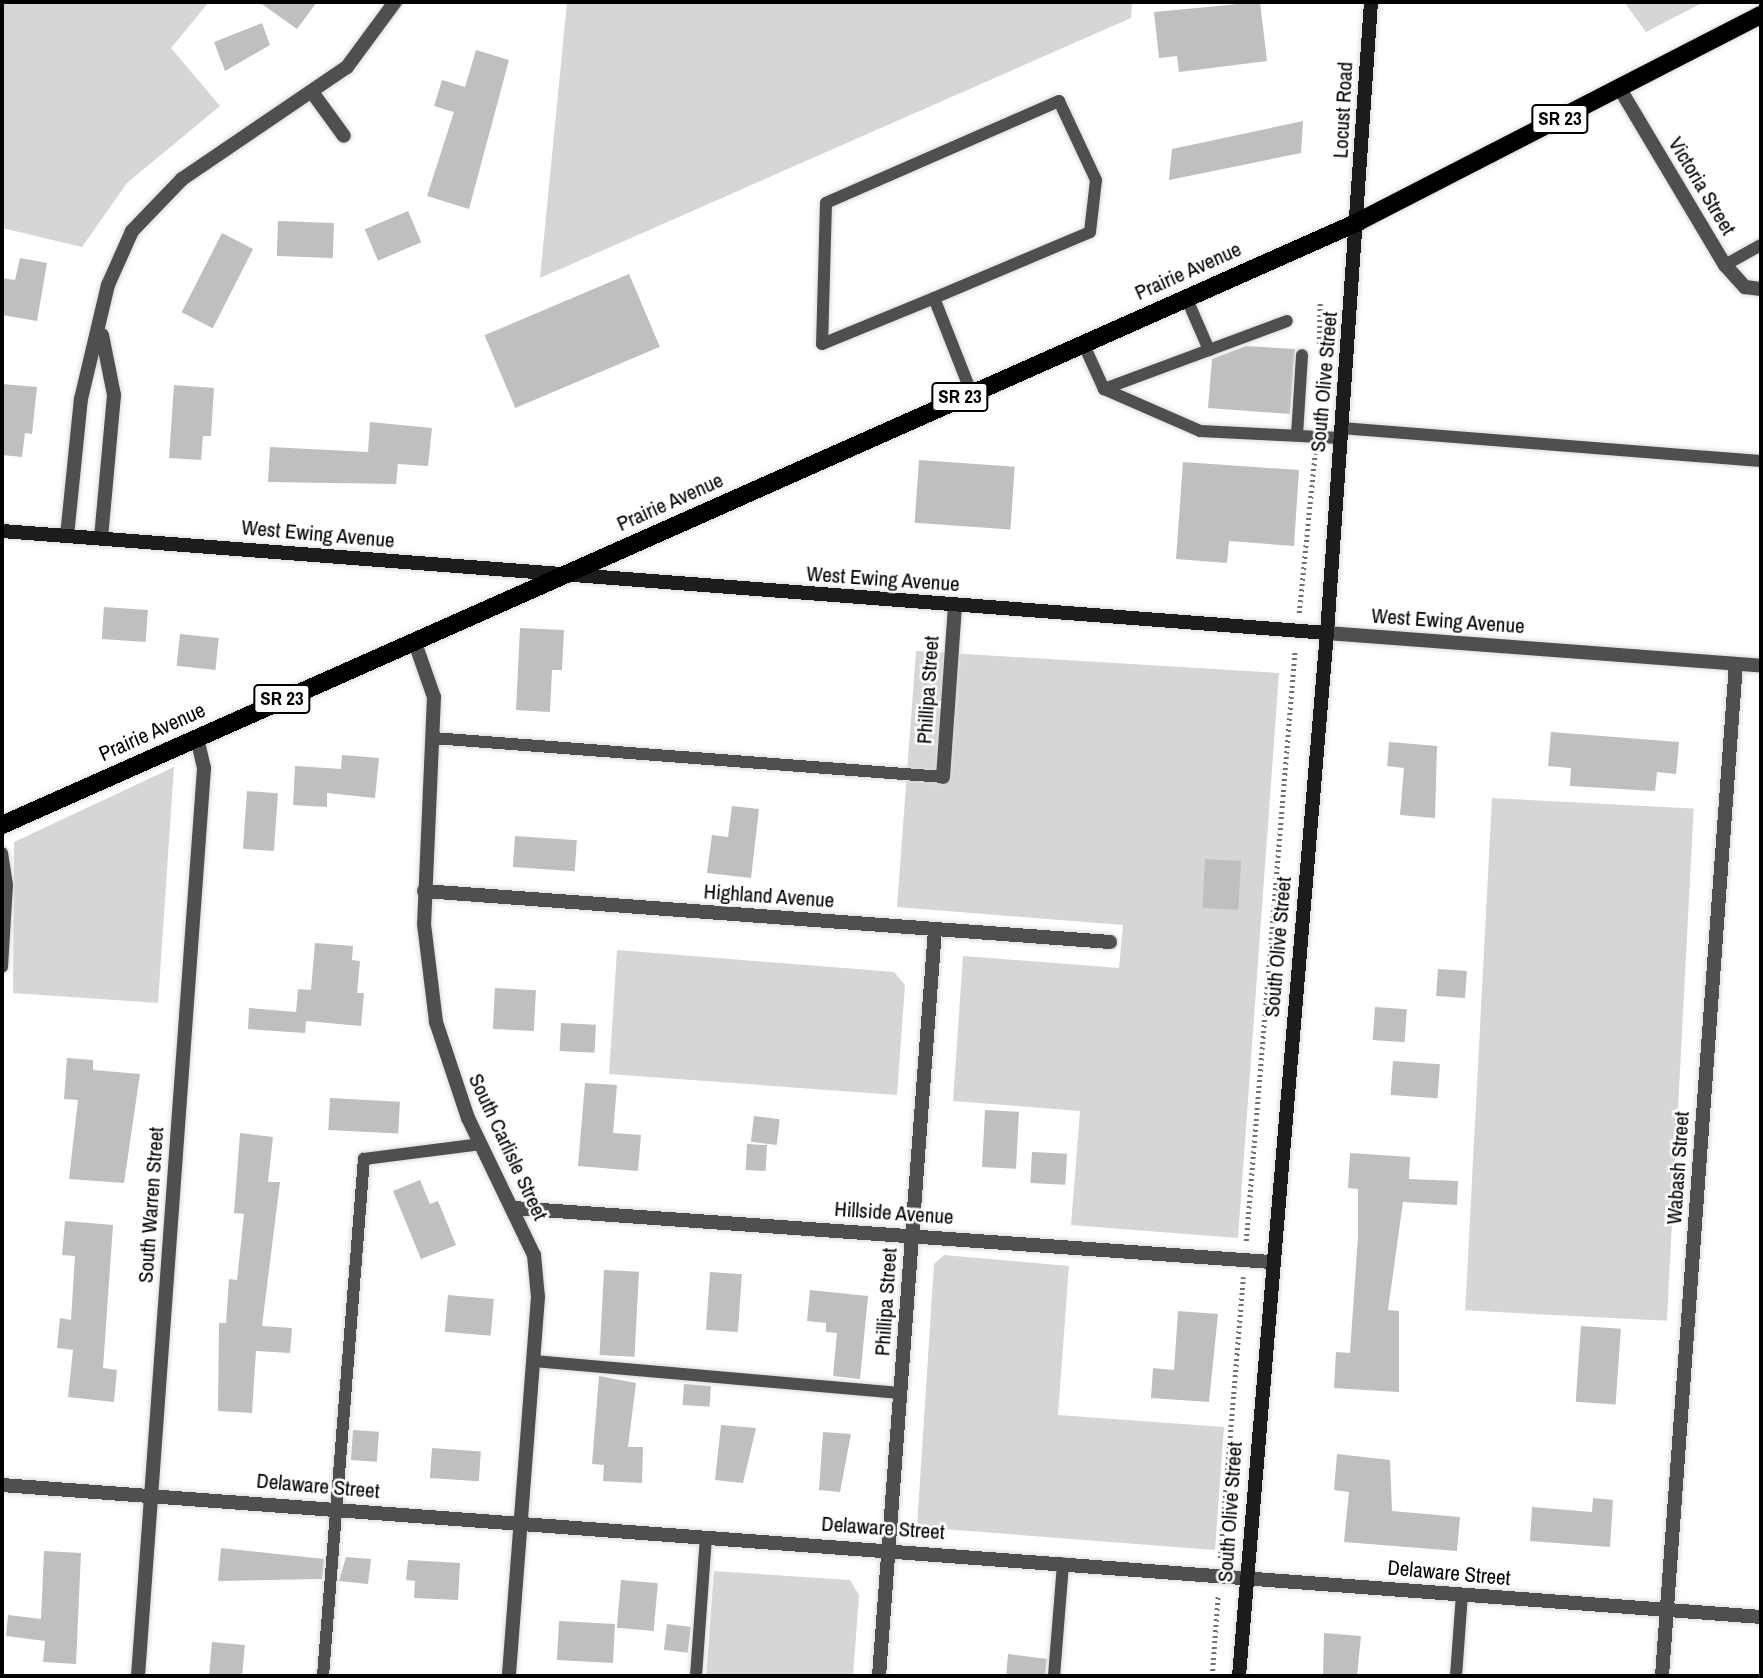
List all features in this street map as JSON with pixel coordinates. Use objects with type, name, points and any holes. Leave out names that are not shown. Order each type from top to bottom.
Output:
[{"type":"main road","name":"SR 23","points":[[1358,222],[1761,15]]},
{"type":"main road","name":"Prairie Avenue","points":[[2,825],[1358,222]]},
{"type":"street","points":[[67,536],[81,399],[102,332],[108,285],[146,213],[182,179],[312,92],[369,43],[395,2]]},
{"type":"street","name":"Locust Road","points":[[1358,222],[1371,2]]},
{"type":"street","name":"Victoria Street","points":[[1620,89],[1725,265],[1745,287],[1761,289]]},
{"type":"street","points":[[312,92],[344,136]]},
{"type":"street","name":"South Olive Street","points":[[1239,1676],[1271,1262],[1327,633],[1358,222]]},
{"type":"street","points":[[102,332],[114,395],[102,538]]},
{"type":"street","name":"West Ewing Avenue","points":[[2,531],[1761,666]]},
{"type":"street","name":"Phillipa Street","points":[[943,777],[955,606]]},
{"type":"street","name":"South Carlisle Street","points":[[414,640],[434,697],[424,891],[436,1022],[481,1144],[514,1208],[534,1255],[534,1361],[509,1676]]},
{"type":"street","name":"Wabash Street","points":[[1662,1676],[1736,664]]},
{"type":"street","name":"South Warren Street","points":[[138,1676],[204,768],[197,737]]},
{"type":"street","name":"Highland Avenue","points":[[424,891],[1110,942]]},
{"type":"street","name":"Phillipa Street","points":[[879,1676],[935,930]]},
{"type":"street","name":"Hillside Avenue","points":[[514,1208],[1271,1262]]},
{"type":"street","name":"Delaware Street","points":[[2,1485],[151,1493],[520,1525],[889,1549],[1761,1617]]},
{"type":"lane","points":[[1059,101],[1096,180],[1090,232],[934,298],[822,344],[826,203],[1059,101]]},
{"type":"lane","points":[[1725,265],[1761,245]]},
{"type":"lane","points":[[1186,297],[1209,350]]},
{"type":"lane","points":[[934,298],[971,393]]},
{"type":"lane","points":[[1104,388],[1287,321]]},
{"type":"lane","points":[[1083,343],[1104,388],[1200,431],[1297,435],[1340,433],[1761,461]]},
{"type":"lane","points":[[1297,435],[1302,355]]},
{"type":"lane","points":[[433,738],[943,777]]},
{"type":"lane","points":[[2,853],[7,885],[2,967]]},
{"type":"lane","points":[[323,1676],[364,1158],[481,1144]]},
{"type":"lane","points":[[534,1361],[900,1393]]},
{"type":"lane","points":[[696,1676],[706,1538]]},
{"type":"lane","points":[[1054,1676],[1063,1563]]},
{"type":"lane","points":[[1456,1676],[1462,1595]]},
{"type":"path","points":[[1220,1550],[1292,673]]},
{"type":"path","points":[[1212,1676],[1217,1603]]},
{"type":"shaded area","points":[[2,2],[209,2],[171,48],[220,106],[127,183],[82,247],[2,228]]},
{"type":"shaded area","points":[[567,2],[1132,2],[1131,18],[540,278]]},
{"type":"shaded area","points":[[1624,2],[1704,2],[1646,32]]},
{"type":"shaded area","points":[[916,651],[1279,673],[1238,1238],[1071,1225],[1080,1111],[953,1101],[963,956],[1119,968],[1123,925],[897,907]]},
{"type":"shaded area","points":[[174,767],[158,1003],[13,993],[14,842]]},
{"type":"shaded area","points":[[1492,798],[1694,809],[1667,1321],[1465,1310]]},
{"type":"shaded area","points":[[617,950],[894,972],[905,985],[897,1095],[609,1074]]},
{"type":"shaded area","points":[[944,1255],[1069,1266],[1058,1415],[1224,1427],[1215,1550],[917,1527],[934,1264]]},
{"type":"shaded area","points":[[714,1571],[850,1580],[859,1595],[853,1676],[706,1676]]},
{"type":"building","points":[[259,2],[317,2],[297,29]]},
{"type":"building","points":[[1260,2],[1267,61],[1179,72],[1177,56],[1159,58],[1154,12]]},
{"type":"building","points":[[262,23],[270,45],[225,71],[214,42]]},
{"type":"building","points":[[476,50],[509,60],[469,209],[427,196],[454,112],[434,106],[442,80],[465,87]]},
{"type":"building","points":[[1303,121],[1301,153],[1169,180],[1172,149]]},
{"type":"building","points":[[408,211],[421,242],[378,261],[365,229]]},
{"type":"building","points":[[278,221],[334,223],[333,258],[277,256]]},
{"type":"building","points":[[222,233],[253,249],[213,328],[182,312]]},
{"type":"building","points":[[20,258],[47,263],[37,321],[2,315],[2,278],[15,280]]},
{"type":"building","points":[[629,274],[660,347],[515,408],[484,335]]},
{"type":"building","points":[[1246,346],[1295,349],[1290,414],[1208,408],[1212,359]]},
{"type":"building","points":[[2,384],[37,387],[32,434],[25,433],[22,457],[2,455]]},
{"type":"building","points":[[174,385],[214,388],[211,436],[203,436],[201,460],[169,458]]},
{"type":"building","points":[[370,422],[432,428],[428,466],[398,464],[396,484],[268,482],[270,447],[368,452]]},
{"type":"building","points":[[919,460],[1015,467],[1010,530],[915,523]]},
{"type":"building","points":[[1183,462],[1299,470],[1294,546],[1229,541],[1227,563],[1176,559]]},
{"type":"building","points":[[104,607],[148,610],[146,642],[102,639]]},
{"type":"building","points":[[520,628],[564,630],[562,670],[552,670],[550,712],[516,710]]},
{"type":"building","points":[[180,634],[219,638],[215,670],[177,666]]},
{"type":"building","points":[[1551,732],[1679,742],[1676,774],[1657,772],[1655,791],[1570,786],[1571,768],[1548,766]]},
{"type":"building","points":[[1389,742],[1437,746],[1435,818],[1400,815],[1404,768],[1387,766]]},
{"type":"building","points":[[342,755],[379,758],[375,798],[327,793],[327,807],[293,805],[295,766],[341,769]]},
{"type":"building","points":[[247,791],[278,793],[274,851],[243,849]]},
{"type":"building","points":[[732,806],[759,809],[751,878],[707,873],[712,835],[728,837]]},
{"type":"building","points":[[515,836],[577,840],[575,871],[513,867]]},
{"type":"building","points":[[1205,859],[1241,861],[1238,910],[1202,908]]},
{"type":"building","points":[[315,943],[353,946],[352,960],[360,961],[357,993],[364,993],[361,1026],[306,1021],[305,1033],[248,1029],[249,1008],[296,1012],[298,989],[311,990]]},
{"type":"building","points":[[1438,969],[1467,971],[1465,998],[1436,996]]},
{"type":"building","points":[[495,988],[536,990],[534,1031],[493,1029]]},
{"type":"building","points":[[1375,1007],[1407,1009],[1405,1042],[1373,1040]]},
{"type":"building","points":[[561,1023],[596,1025],[594,1053],[560,1051]]},
{"type":"building","points":[[67,1058],[93,1060],[93,1070],[140,1074],[124,1183],[69,1179],[78,1100],[64,1099]]},
{"type":"building","points":[[1393,1061],[1440,1064],[1438,1098],[1391,1095]]},
{"type":"building","points":[[585,1083],[617,1085],[613,1133],[641,1135],[638,1171],[578,1166]]},
{"type":"building","points":[[330,1098],[400,1102],[398,1134],[328,1130]]},
{"type":"building","points":[[985,1110],[1019,1112],[1016,1169],[982,1167]]},
{"type":"building","points":[[754,1116],[780,1119],[777,1145],[751,1142]]},
{"type":"building","points":[[240,1133],[273,1137],[268,1182],[280,1182],[262,1326],[292,1328],[290,1353],[256,1351],[252,1413],[218,1411],[219,1323],[226,1323],[229,1279],[237,1280],[244,1214],[234,1213]]},
{"type":"building","points":[[747,1144],[767,1145],[766,1171],[746,1170]]},
{"type":"building","points":[[1032,1152],[1067,1154],[1065,1185],[1030,1183]]},
{"type":"building","points":[[1350,1153],[1410,1157],[1409,1179],[1458,1181],[1457,1205],[1403,1202],[1388,1310],[1399,1311],[1399,1392],[1334,1388],[1336,1352],[1350,1353],[1358,1236],[1358,1189],[1348,1188]]},
{"type":"building","points":[[420,1180],[430,1204],[438,1201],[456,1245],[421,1259],[393,1191]]},
{"type":"building","points":[[65,1221],[113,1225],[103,1368],[117,1370],[114,1402],[68,1397],[73,1350],[57,1348],[60,1318],[71,1320],[75,1256],[62,1255]]},
{"type":"building","points":[[604,1270],[639,1272],[635,1357],[600,1355]]},
{"type":"building","points":[[710,1272],[742,1274],[738,1332],[706,1330]]},
{"type":"building","points":[[810,1290],[868,1296],[860,1379],[833,1376],[837,1333],[826,1332],[826,1323],[807,1321]]},
{"type":"building","points":[[448,1295],[494,1299],[491,1336],[445,1332]]},
{"type":"building","points":[[1178,1311],[1218,1314],[1209,1402],[1151,1398],[1153,1368],[1174,1370]]},
{"type":"building","points":[[1581,1326],[1621,1329],[1616,1405],[1576,1402]]},
{"type":"building","points":[[599,1376],[636,1383],[628,1447],[643,1447],[642,1483],[603,1481],[604,1465],[592,1464]]},
{"type":"building","points":[[684,1384],[711,1386],[709,1407],[683,1405]]},
{"type":"building","points":[[721,1425],[756,1428],[743,1483],[715,1480]]},
{"type":"building","points":[[353,1430],[379,1432],[377,1462],[351,1460]]},
{"type":"building","points":[[823,1432],[851,1434],[840,1492],[819,1490]]},
{"type":"building","points":[[432,1448],[481,1451],[479,1481],[430,1478]]},
{"type":"building","points":[[1337,1454],[1390,1460],[1392,1511],[1460,1517],[1457,1551],[1344,1542],[1349,1492],[1334,1490]]},
{"type":"building","points":[[1593,1498],[1613,1500],[1610,1547],[1530,1541],[1532,1507],[1592,1512]]},
{"type":"building","points":[[221,1548],[324,1559],[322,1579],[218,1581]]},
{"type":"building","points":[[44,1551],[81,1553],[76,1664],[43,1662],[45,1641],[6,1636],[8,1615],[41,1619]]},
{"type":"building","points":[[346,1557],[371,1559],[368,1584],[339,1581]]},
{"type":"building","points":[[408,1560],[460,1563],[458,1600],[414,1598],[415,1581],[406,1580]]},
{"type":"building","points":[[621,1580],[658,1583],[654,1631],[617,1628]]},
{"type":"building","points":[[559,1621],[615,1624],[613,1663],[557,1660]]},
{"type":"building","points":[[667,1624],[691,1627],[688,1653],[664,1650]]},
{"type":"building","points":[[1324,1633],[1361,1636],[1357,1676],[1323,1676]]},
{"type":"building","points":[[212,1642],[245,1645],[242,1676],[209,1676]]},
{"type":"building","points":[[1008,1654],[1047,1659],[1045,1676],[1006,1676]]}]
